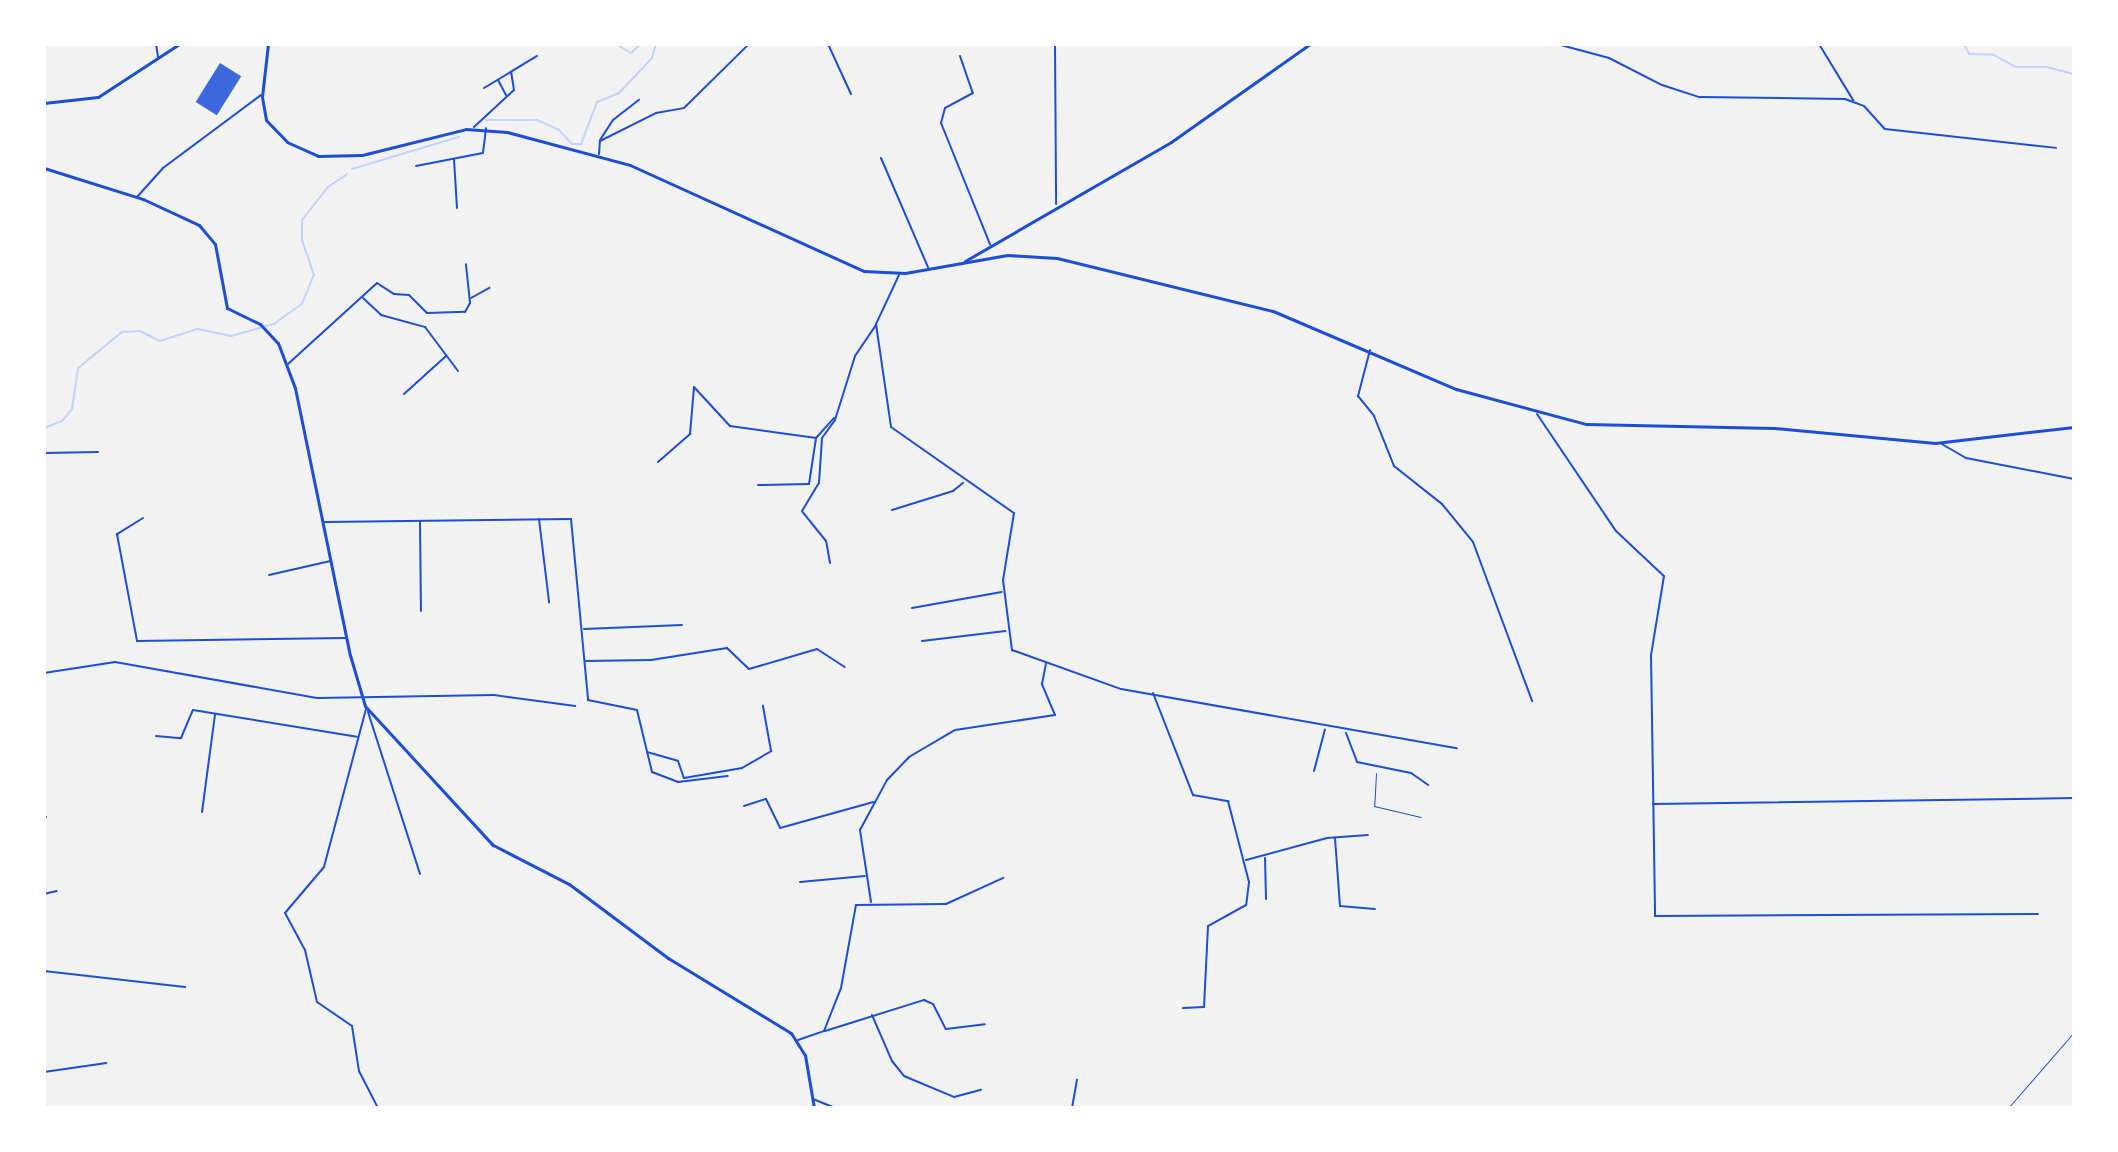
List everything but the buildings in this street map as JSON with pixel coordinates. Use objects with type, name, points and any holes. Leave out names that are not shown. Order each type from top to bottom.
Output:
[{"type":"main road","points":[[44,103],[98,97],[179,44]]},
{"type":"main road","points":[[268,44],[262,95],[264,114],[276,133],[296,148],[322,157],[362,155],[473,128],[486,128],[599,155],[639,168],[835,261],[868,272],[899,273],[1011,255],[1057,258],[1268,309],[1456,389],[1537,414],[1612,426],[1774,428],[1939,443],[2074,427]]},
{"type":"main road","points":[[963,263],[1056,204],[1171,142],[1310,44]]},
{"type":"main road","points":[[44,168],[137,197],[208,233],[216,250],[225,305],[272,334],[288,364],[359,695],[367,707],[493,845],[575,888],[668,958],[797,1040],[814,1108]]},
{"type":"street","points":[[156,44],[158,58]]},
{"type":"street","points":[[600,141],[659,112],[683,109],[749,44]]},
{"type":"street","points":[[828,44],[851,94]]},
{"type":"street","points":[[1055,44],[1056,204]]},
{"type":"street","points":[[1557,44],[1609,58],[1658,84],[1706,98],[1854,101]]},
{"type":"street","points":[[1819,44],[1854,101],[1883,128],[2056,148]]},
{"type":"street","points":[[484,88],[537,56]]},
{"type":"street","points":[[960,56],[973,93],[943,110],[941,123],[990,246]]},
{"type":"street","points":[[473,128],[517,83],[511,72]]},
{"type":"street","points":[[498,80],[506,96]]},
{"type":"street","points":[[137,197],[165,166],[262,95]]},
{"type":"street","points":[[599,155],[604,129],[639,100]]},
{"type":"street","points":[[416,166],[484,152],[486,128]]},
{"type":"street","points":[[454,158],[457,208]]},
{"type":"street","points":[[881,158],[928,269]]},
{"type":"street","points":[[288,364],[362,297],[382,283],[436,314],[465,312],[470,299],[466,264]]},
{"type":"street","points":[[830,563],[826,541],[802,513],[817,487],[822,440],[837,414],[853,360],[876,324],[899,273]]},
{"type":"street","points":[[470,299],[489,288]]},
{"type":"street","points":[[362,297],[381,315],[423,325],[458,371]]},
{"type":"street","points":[[876,324],[892,429],[917,442],[963,481],[1015,515],[1006,545],[1003,592],[1006,631],[1011,649],[1115,688],[1153,692],[1346,732],[1457,748]]},
{"type":"street","points":[[1370,350],[1358,396],[1374,416],[1394,466],[1442,504],[1473,542],[1532,701]]},
{"type":"street","points":[[404,394],[447,355]]},
{"type":"street","points":[[658,462],[690,434],[694,387],[730,426],[816,438]]},
{"type":"street","points":[[758,485],[811,482],[816,438],[837,414]]},
{"type":"street","points":[[1537,414],[1616,531],[1664,574],[1651,647],[1652,804],[1657,918],[2038,914]]},
{"type":"street","points":[[1939,443],[1966,458],[2074,479]]},
{"type":"street","points":[[44,453],[98,452]]},
{"type":"street","points":[[892,510],[958,489],[963,481]]},
{"type":"street","points":[[143,518],[117,534],[137,641],[346,638]]},
{"type":"street","points":[[539,518],[549,602]]},
{"type":"street","points":[[324,522],[568,518],[574,524],[588,700],[636,709],[648,770],[672,780],[728,776]]},
{"type":"street","points":[[420,520],[421,611]]},
{"type":"street","points":[[269,575],[331,561]]},
{"type":"street","points":[[912,608],[1003,592]]},
{"type":"street","points":[[583,629],[682,625]]},
{"type":"street","points":[[922,641],[1006,631]]},
{"type":"street","points":[[585,661],[651,660],[728,648],[749,669],[817,649],[845,667]]},
{"type":"street","points":[[44,673],[115,662],[308,697],[504,696],[575,706]]},
{"type":"street","points":[[871,902],[860,830],[874,801],[900,764],[939,738],[972,726],[1055,715],[1042,684],[1046,663]]},
{"type":"street","points":[[1153,692],[1192,793],[1199,799],[1227,799],[1245,860],[1246,904],[1208,926],[1204,1007],[1183,1008]]},
{"type":"street","points":[[646,752],[679,761],[684,778],[742,768],[771,751],[763,706]]},
{"type":"street","points":[[367,707],[324,867],[285,913],[306,953],[317,1002],[353,1028],[359,1071],[378,1108]]},
{"type":"street","points":[[367,707],[420,874]]},
{"type":"street","points":[[156,736],[182,737],[190,711],[358,738]]},
{"type":"street","points":[[202,812],[215,714]]},
{"type":"street","points":[[1314,771],[1325,728]]},
{"type":"street","points":[[1346,732],[1355,761],[1413,773],[1428,785]]},
{"type":"street","points":[[744,806],[765,798],[780,828],[874,801]]},
{"type":"street","points":[[1652,804],[2074,798]]},
{"type":"street","points":[[1245,860],[1334,837],[1368,835]]},
{"type":"street","points":[[1334,837],[1340,906],[1375,909]]},
{"type":"street","points":[[1265,856],[1266,899]]},
{"type":"street","points":[[800,882],[866,876]]},
{"type":"street","points":[[824,1031],[841,988],[851,911],[871,902],[946,904],[1003,878]]},
{"type":"street","points":[[44,894],[57,891]]},
{"type":"street","points":[[44,971],[185,987]]},
{"type":"street","points":[[797,1040],[871,1014],[924,1000],[933,1004],[946,1029],[985,1024]]},
{"type":"street","points":[[871,1014],[902,1074],[954,1097],[981,1090]]},
{"type":"street","points":[[44,1072],[106,1063]]},
{"type":"street","points":[[1072,1108],[1077,1079]]},
{"type":"street","points":[[812,1098],[835,1108]]},
{"type":"path","points":[[1376,767],[1374,806],[1421,817]]},
{"type":"path","points":[[2008,1108],[2074,1032]]},
{"type":"waterway","points":[[616,44],[631,53],[641,44]]},
{"type":"waterway","points":[[486,120],[537,120],[559,130],[572,144],[581,144],[597,102],[619,93],[652,58],[656,44]]},
{"type":"waterway","points":[[1964,44],[1969,54],[1994,55],[2016,67],[2047,67],[2074,74]]},
{"type":"waterway","points":[[352,169],[459,137]]},
{"type":"waterway","points":[[44,428],[62,421],[72,409],[78,368],[122,332],[140,331],[160,341],[198,329],[231,336],[274,324],[302,304],[314,275],[302,241],[302,220],[328,187],[347,174]]}]
